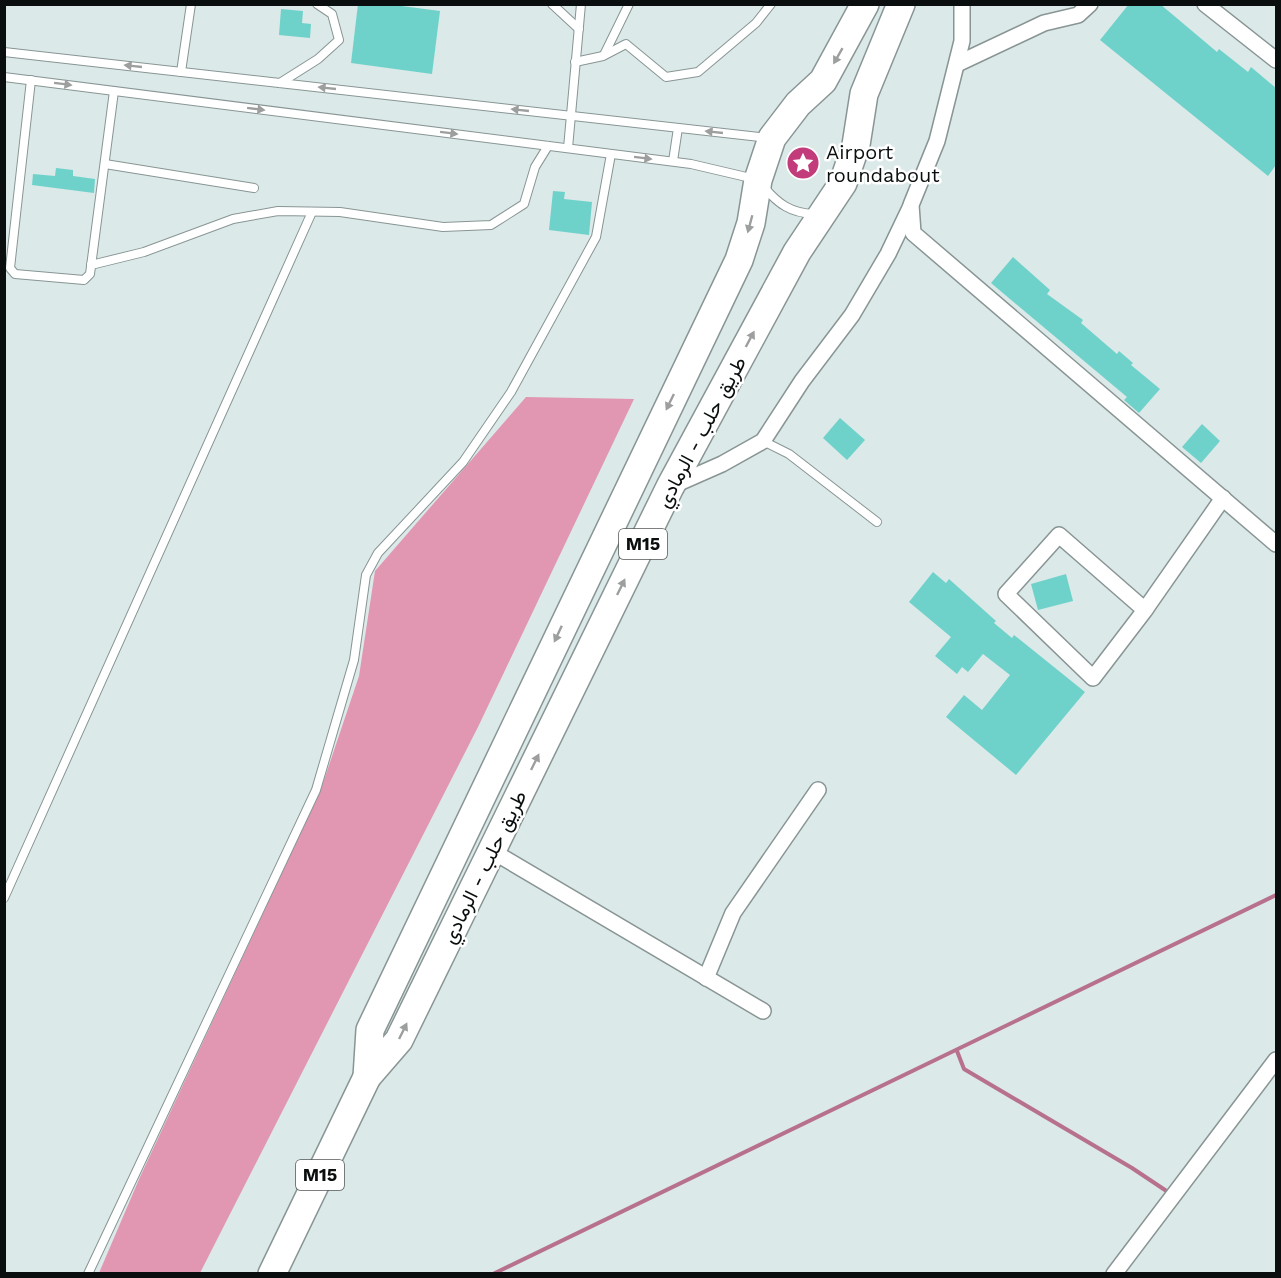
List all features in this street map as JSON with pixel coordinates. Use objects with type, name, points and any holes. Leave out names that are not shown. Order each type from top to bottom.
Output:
[{"type":"highway","name":"طريق حلب - الرمادي","points":[[367,1077],[370,1030],[739,260],[751,223],[758,180],[772,138],[798,104],[824,81],[865,4]]},
{"type":"highway","name":"طريق حلب - الرمادي","points":[[272,1274],[367,1077],[399,1041],[670,487],[783,277],[834,198],[851,164],[864,93],[901,4]]},
{"type":"street","points":[[670,487],[722,464],[763,441],[802,381],[852,315],[888,254],[938,141],[962,41],[962,4]]},
{"type":"street","points":[[957,64],[1044,23],[1078,15],[1090,4]]},
{"type":"street","points":[[1205,4],[1276,60]]},
{"type":"street","points":[[911,206],[913,233],[1276,544]]},
{"type":"street","points":[[1145,610],[1059,535],[1006,594],[1094,678],[1145,610],[1223,498]]},
{"type":"street","points":[[706,978],[733,913],[818,790]]},
{"type":"street","points":[[492,851],[763,1011]]},
{"type":"street","points":[[1114,1274],[1276,1060]]},
{"type":"lane","points":[[181,72],[191,4]]},
{"type":"lane","points":[[280,83],[318,59],[339,40],[332,14],[317,4]]},
{"type":"lane","points":[[552,4],[579,29]]},
{"type":"lane","points":[[568,148],[581,4]]},
{"type":"lane","points":[[603,56],[628,4]]},
{"type":"lane","points":[[575,62],[603,56],[626,44],[666,77],[698,72],[756,23],[771,4]]},
{"type":"lane","points":[[4,52],[772,138]]},
{"type":"lane","points":[[4,77],[673,161],[758,180],[786,208],[801,214],[822,214]]},
{"type":"lane","points":[[31,80],[10,268],[15,274],[84,280],[90,274],[114,91]]},
{"type":"lane","points":[[673,161],[678,128]]},
{"type":"lane","points":[[91,265],[144,252],[233,219],[278,211],[340,212],[443,227],[491,225],[524,204],[535,167],[548,146]]},
{"type":"lane","points":[[88,1274],[316,790],[354,660],[366,575],[378,553],[463,462],[511,392],[596,237],[611,154]]},
{"type":"lane","points":[[105,164],[254,188]]},
{"type":"lane","points":[[4,898],[312,212]]},
{"type":"lane","points":[[763,441],[789,454],[877,522]]},
{"type":"shaded area","points":[[526,397],[634,399],[478,727],[200,1273],[99,1273],[140,1177],[321,789],[359,676],[375,571]]},
{"type":"building","points":[[358,4],[386,4],[440,11],[432,74],[351,63]]},
{"type":"building","points":[[1129,4],[1160,4],[1217,52],[1219,49],[1248,72],[1251,67],[1276,88],[1276,165],[1268,176],[1100,40]]},
{"type":"building","points":[[281,9],[303,11],[302,23],[311,24],[310,38],[279,35]]},
{"type":"building","points":[[56,168],[73,170],[73,176],[95,179],[94,193],[32,185],[33,174],[55,176]]},
{"type":"building","points":[[553,191],[565,192],[564,199],[592,202],[589,235],[549,230]]},
{"type":"building","points":[[1013,257],[1050,290],[1047,294],[1083,320],[1081,323],[1117,354],[1119,351],[1133,363],[1131,365],[1160,389],[1139,413],[1124,400],[1127,397],[991,283]]},
{"type":"building","points":[[840,418],[865,440],[847,460],[823,438]]},
{"type":"building","points":[[1202,424],[1220,441],[1201,463],[1182,447]]},
{"type":"building","points":[[933,572],[946,583],[949,579],[1012,638],[1014,635],[1085,692],[1016,775],[946,717],[964,695],[982,710],[1010,675],[983,654],[968,672],[962,667],[957,674],[935,656],[951,637],[909,602]]},
{"type":"building","points":[[1066,574],[1073,601],[1038,610],[1031,584]]},
{"type":"waterway","points":[[493,1274],[1276,895]]},
{"type":"waterway","points":[[957,1051],[964,1069],[1132,1168],[1168,1192],[1166,1195]]},
{"type":"place","name":"Airport roundabout","points":[[803,163]]}]
